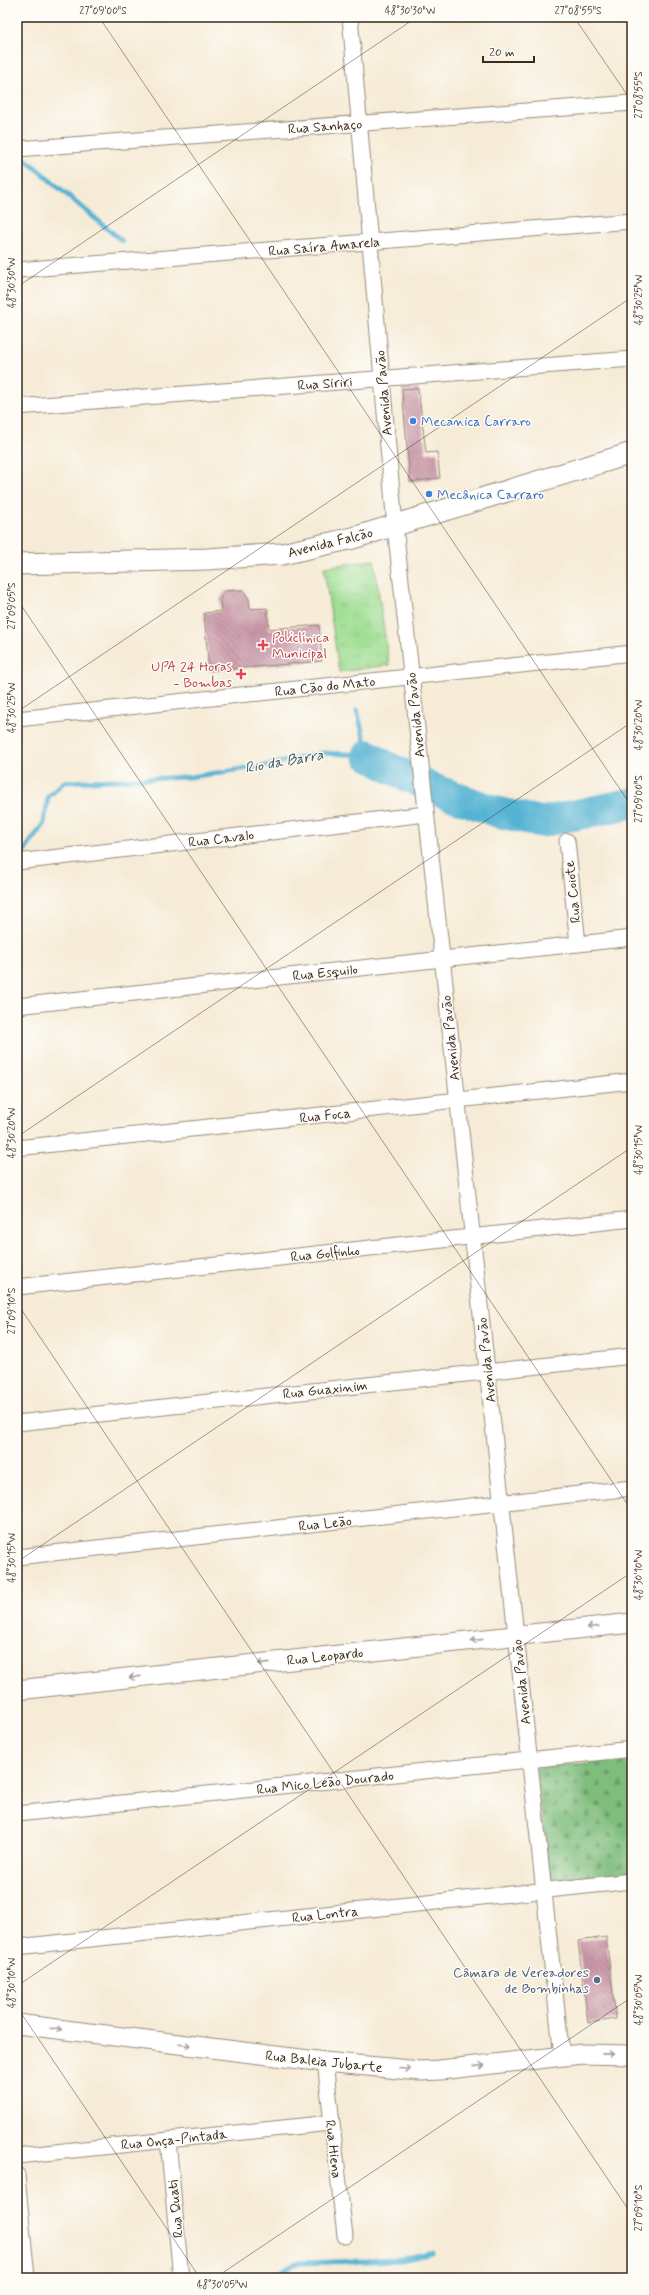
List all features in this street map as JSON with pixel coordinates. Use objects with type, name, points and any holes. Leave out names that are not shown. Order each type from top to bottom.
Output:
[{"type":"main road","name":"Avenida Falcão","points":[[17,564],[207,559],[282,554],[318,548],[395,526],[632,453]]},
{"type":"street","name":"Avenida Pavão","points":[[350,17],[395,526],[562,2057]]},
{"type":"street","name":"Rua Sanhaço","points":[[17,149],[632,103]]},
{"type":"street","name":"Rua Saíra Amarela","points":[[17,270],[632,221]]},
{"type":"street","name":"Rua Siriri","points":[[17,407],[632,359]]},
{"type":"street","name":"Rua Cão do Mato","points":[[17,719],[632,654]]},
{"type":"street","name":"Rua Cavalo","points":[[19,862],[426,814]]},
{"type":"street","name":"Rua Coiote","points":[[567,841],[578,944]]},
{"type":"street","name":"Rua Esquilo","points":[[17,1006],[632,938]]},
{"type":"street","name":"Rua Foca","points":[[17,1148],[632,1081]]},
{"type":"street","name":"Rua Golfinho","points":[[17,1287],[632,1219]]},
{"type":"street","name":"Rua Guaxinim","points":[[17,1423],[632,1356]]},
{"type":"street","name":"Rua Leão","points":[[17,1557],[632,1488]]},
{"type":"street","name":"Rua Leopardo","points":[[17,1690],[632,1623]]},
{"type":"street","name":"Rua Mico Leão Dourado","points":[[17,1814],[632,1749]]},
{"type":"street","name":"Rua Lontra","points":[[17,1947],[632,1881]]},
{"type":"street","name":"Rua Baleia Jubarte","points":[[17,2024],[325,2062],[420,2071],[582,2054],[632,2055]]},
{"type":"street","name":"Rua Hiena","points":[[325,2062],[330,2123],[345,2236]]},
{"type":"street","name":"Rua Onça-Pintada","points":[[17,2156],[330,2123]]},
{"type":"street","name":"Rua Quati","points":[[168,2140],[181,2278]]},
{"type":"street","points":[[17,2175],[27,2278]]},
{"type":"green space","points":[[374,560],[389,665],[339,672],[324,567]]},
{"type":"green space","points":[[632,1758],[632,1873],[549,1882],[536,1768]]},
{"type":"building","name":"Mecanica Carraro","points":[[418,388],[426,453],[437,452],[440,478],[410,482],[402,389]]},
{"type":"building","name":"Policlínica Municipal","points":[[243,590],[249,599],[250,609],[267,608],[269,629],[319,625],[322,661],[209,671],[204,613],[221,611],[220,599],[225,591]]},
{"type":"building","name":"Câmara de Vereadores de Bombinhas","points":[[606,1937],[616,2019],[588,2023],[578,1941]]},
{"type":"waterway","points":[[25,159],[122,241]]},
{"type":"waterway","name":"Rio da Barra","points":[[18,860],[44,823],[48,797],[64,782],[190,777],[269,765],[322,753],[368,755],[357,710]]},
{"type":"waterway","name":"Rio da Barra","points":[[368,755],[388,767],[434,789],[497,812],[542,822],[632,803]]},
{"type":"waterway","points":[[268,2278],[296,2263],[401,2260],[433,2253]]},
{"type":"place","name":"Mecanica Carraro","points":[[413,421]]},
{"type":"place","name":"Mecânica Carraro","points":[[429,494]]},
{"type":"place","name":"Policlínica Municipal","points":[[263,645]]},
{"type":"place","name":"UPA 24 Horas - Bombas","points":[[241,674]]},
{"type":"place","name":"Câmara de Vereadores de Bombinhas","points":[[597,1980]]}]
